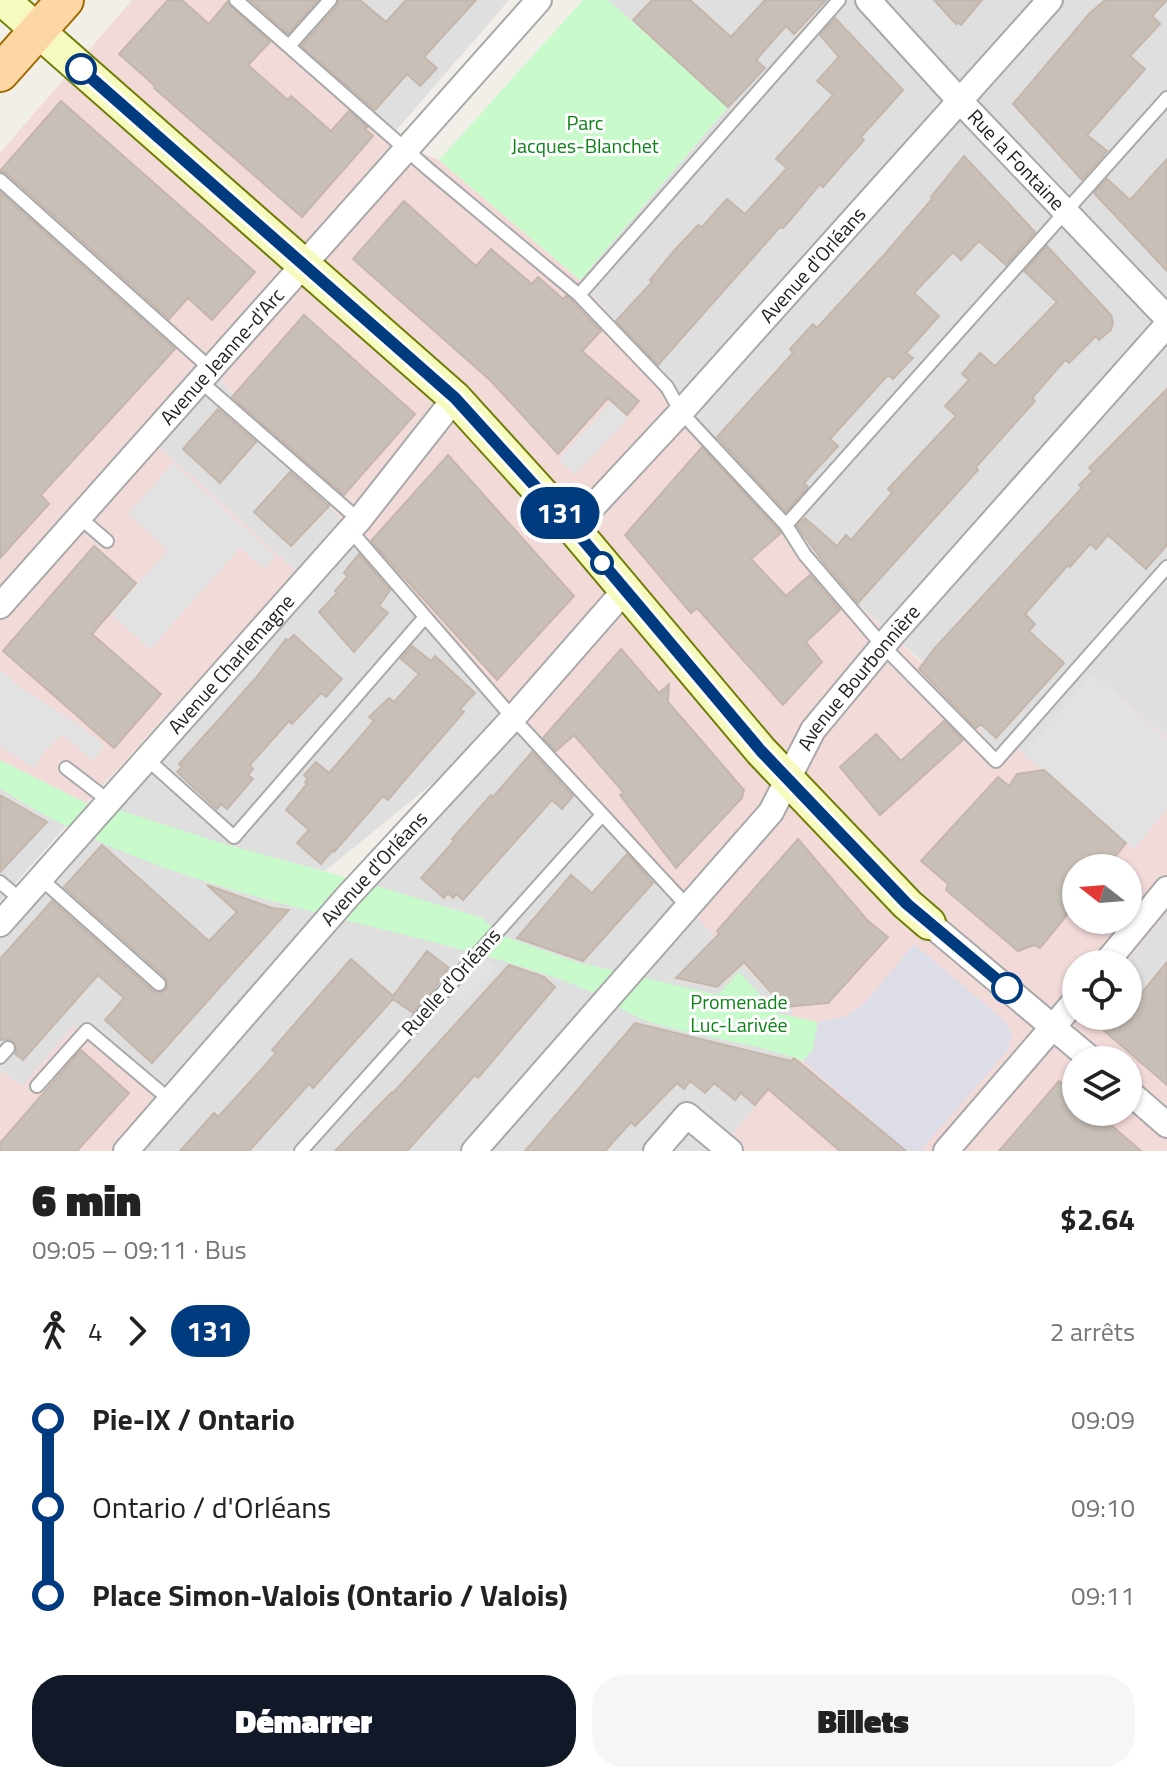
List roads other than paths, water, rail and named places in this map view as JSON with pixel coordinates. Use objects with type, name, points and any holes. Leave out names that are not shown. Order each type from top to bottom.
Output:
[{"type":"main road","points":[[0,73],[20,18],[65,0]]},
{"type":"main road","points":[[20,18],[455,398],[573,528],[761,751],[907,904],[929,923]]},
{"type":"street","name":"Avenue Jeanne-d'Arc","points":[[0,606],[539,0]]},
{"type":"street","name":"Rue la Fontaine","points":[[868,0],[1167,318]]},
{"type":"street","name":"Avenue d'Orléans","points":[[573,528],[1050,0]]},
{"type":"street","name":"Avenue Bourbonnière","points":[[474,1151],[771,812],[813,730],[883,646],[1167,325]]},
{"type":"street","name":"Avenue Charlemagne","points":[[0,924],[355,525],[455,398]]},
{"type":"street","name":"Avenue d'Orléans","points":[[126,1151],[348,896],[513,718],[625,590]]},
{"type":"street","points":[[1117,950],[1167,889]]},
{"type":"street","points":[[929,923],[1075,1046]]},
{"type":"street","points":[[946,1151],[1062,1016]]},
{"type":"street","points":[[1142,1103],[1167,1125]]},
{"type":"street","points":[[656,1151],[687,1115],[730,1151]]},
{"type":"lane","points":[[236,0],[579,295],[667,387],[681,412],[786,525],[805,555],[883,646],[996,761],[1167,567]]},
{"type":"lane","points":[[289,46],[330,0]]},
{"type":"lane","points":[[579,295],[839,0]]},
{"type":"lane","points":[[786,525],[1167,98]]},
{"type":"lane","points":[[0,180],[205,375],[355,525],[425,617],[513,718],[689,908]]},
{"type":"lane","points":[[79,517],[107,541]]},
{"type":"lane","points":[[147,759],[234,837],[425,617]]},
{"type":"lane","points":[[66,768],[109,801]]},
{"type":"lane","name":"Ruelle d'Orléans","points":[[301,1151],[602,815]]},
{"type":"lane","points":[[40,878],[159,984]]},
{"type":"lane","points":[[0,882],[21,900]]},
{"type":"lane","points":[[37,1086],[87,1030],[170,1100]]},
{"type":"park label","name":"Parc Jacques-Blanchet","points":[[585,134]]},
{"type":"park label","name":"Promenade Luc-Larivée","points":[[739,1014]]}]
